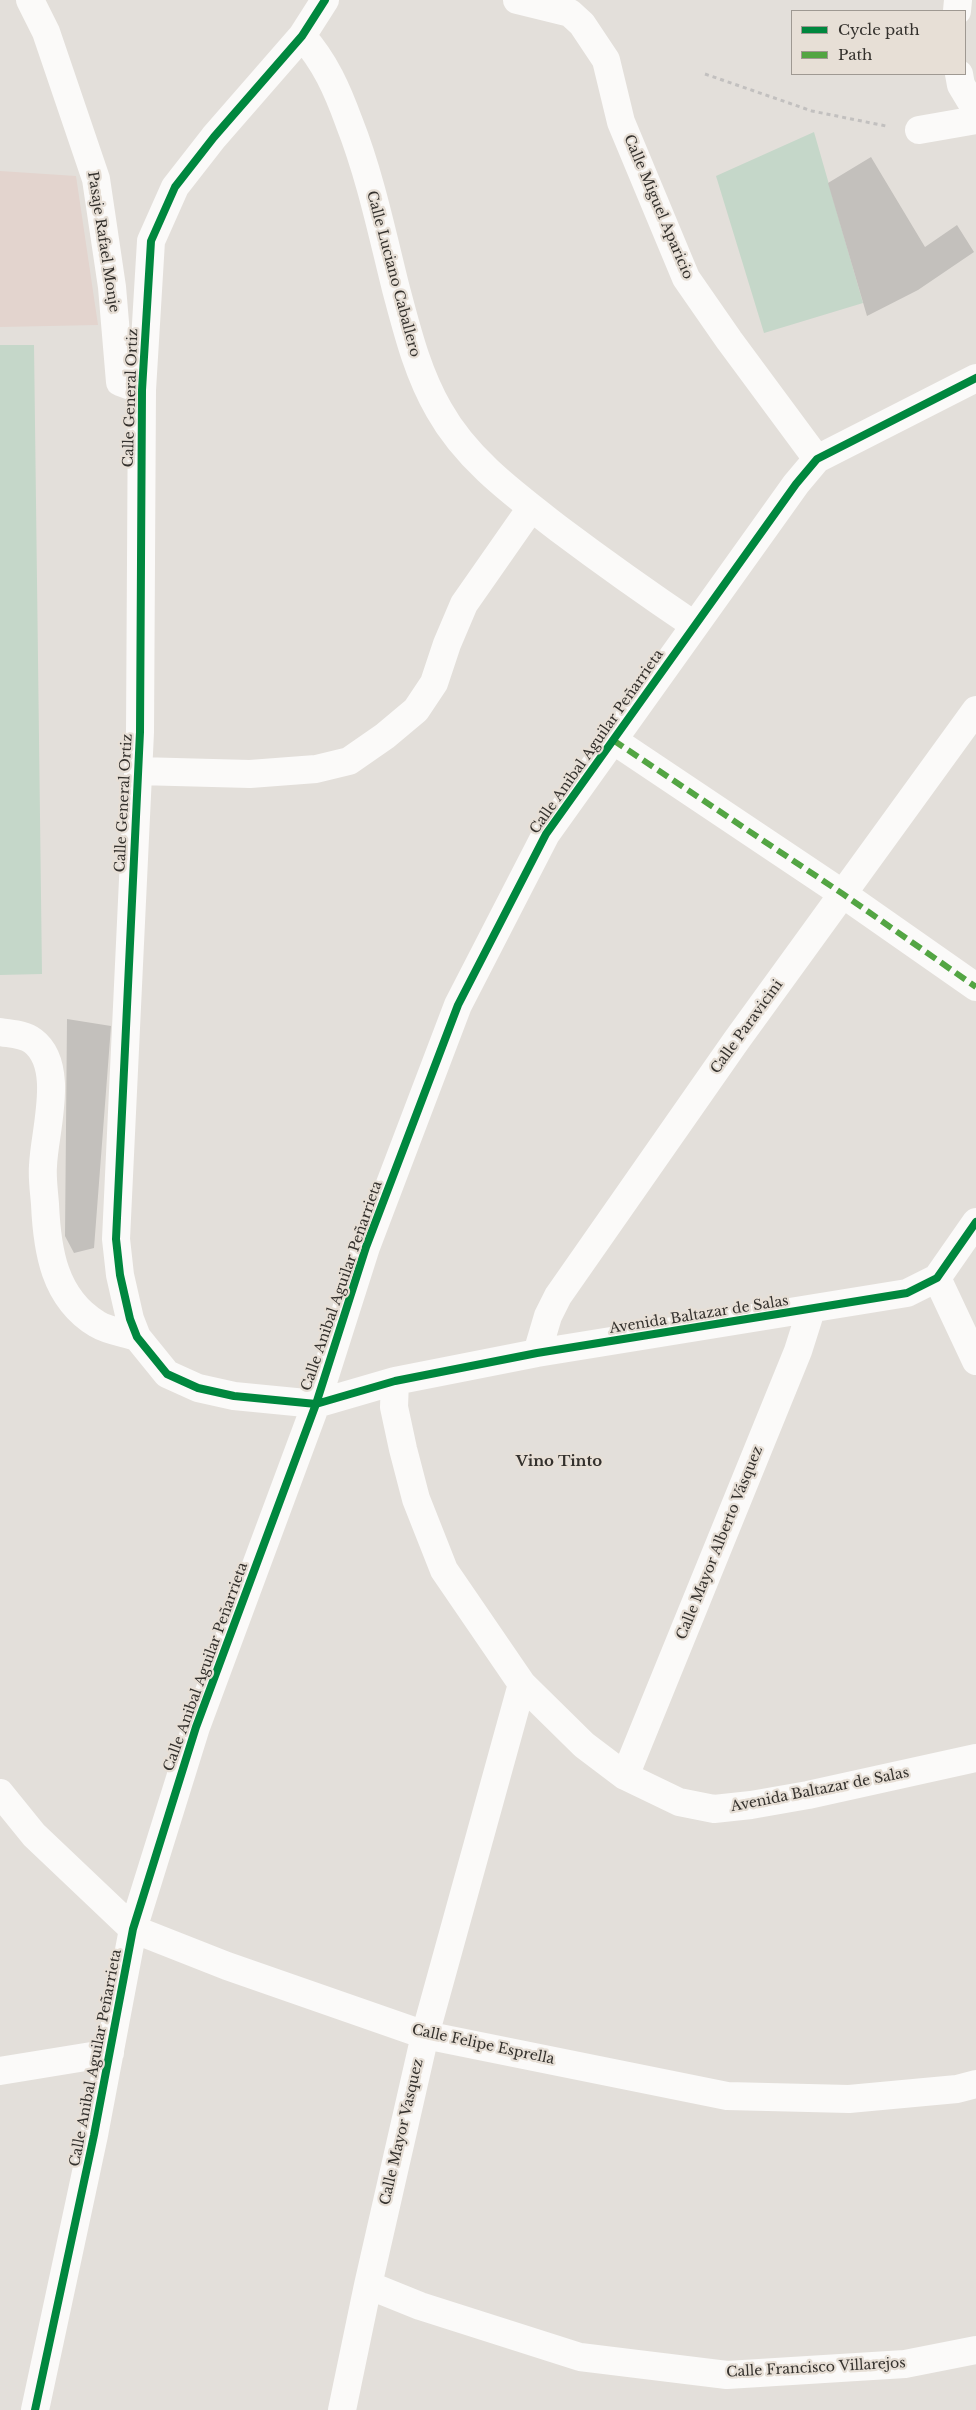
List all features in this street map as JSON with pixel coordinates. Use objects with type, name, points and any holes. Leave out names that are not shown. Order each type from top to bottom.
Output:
[{"type":"street","name":"Pasaje Rafael Monje","points":[[30,0],[46,32],[96,179],[112,287],[120,382],[142,390]]},
{"type":"street","points":[[302,36],[325,0]]},
{"type":"street","name":"Calle Miguel Aparicio","points":[[517,0],[570,13],[582,24],[606,60],[622,122],[686,278],[817,459]]},
{"type":"street","name":"Calle General Ortiz","points":[[302,36],[214,137],[176,187],[160,217],[151,241],[142,390],[140,732],[116,1239],[120,1275],[130,1318],[137,1337],[167,1374],[198,1388],[234,1396],[316,1404],[394,1381]]},
{"type":"street","name":"Calle Luciano Caballero","points":[[302,36],[319,56],[334,83],[356,140],[409,341],[438,410],[458,440],[479,463],[531,508],[599,560],[694,625]]},
{"type":"street","points":[[959,75],[961,85],[976,110]]},
{"type":"street","points":[[919,130],[976,120]]},
{"type":"street","name":"Calle Anibal Aguilar Peñarrieta","points":[[35,2410],[94,2135],[134,1929],[196,1727],[316,1404],[366,1246],[458,1005],[546,834],[796,484],[817,459],[976,378]]},
{"type":"street","points":[[138,771],[250,774],[316,769],[349,761],[385,736],[416,710],[434,683],[447,644],[464,604],[531,508]]},
{"type":"street","name":"Calle Paravicini","points":[[537,1354],[548,1316],[558,1296],[736,1041],[976,710]]},
{"type":"street","points":[[613,740],[843,894],[976,987]]},
{"type":"street","points":[[0,1032],[18,1035],[33,1041],[44,1056],[50,1073],[50,1107],[43,1166],[47,1243],[58,1278],[77,1309],[99,1325],[137,1337]]},
{"type":"street","name":"Avenida Baltazar de Salas","points":[[976,1222],[937,1278],[907,1293],[537,1354],[394,1381],[394,1407],[416,1499],[444,1570],[522,1684],[584,1745],[625,1776],[679,1802],[714,1809],[808,1795],[976,1758]]},
{"type":"street","points":[[937,1278],[976,1362]]},
{"type":"street","name":"Calle Mayor Alberto Vásquez","points":[[625,1776],[798,1351],[811,1310]]},
{"type":"street","name":"Calle Mayor Vasquez","points":[[342,2410],[368,2285],[425,2035],[522,1684]]},
{"type":"street","name":"Calle Felipe Esprella","points":[[0,1793],[34,1835],[134,1929],[227,1966],[425,2035],[727,2096],[849,2099],[957,2089],[976,2084]]},
{"type":"street","points":[[0,2071],[110,2053]]},
{"type":"street","name":"Calle Francisco Villarejos","points":[[368,2285],[420,2306],[580,2357],[727,2375],[905,2364],[976,2350]]},
{"type":"path","points":[[705,74],[812,111],[884,126],[919,130]]},
{"type":"shaded area","points":[[0,171],[76,176],[98,325],[0,327]]},
{"type":"green space","points":[[814,132],[863,303],[764,333],[716,176]]},
{"type":"green space","points":[[0,345],[34,345],[42,974],[0,975]]},
{"type":"building","points":[[871,157],[925,247],[957,225],[974,252],[918,290],[867,316],[828,183]]},
{"type":"building","points":[[67,1019],[111,1026],[94,1248],[74,1253],[65,1236]]},
{"type":"marked path","points":[[613,740],[843,894],[976,987]]},
{"type":"cycle path","points":[[325,0],[302,36],[214,137],[175,187],[151,241],[142,390],[140,732],[116,1239],[120,1275],[130,1319],[137,1337],[167,1374],[198,1388],[234,1396],[316,1404],[395,1381],[537,1353],[907,1293],[937,1278],[976,1222]]},
{"type":"cycle path","points":[[35,2410],[94,2135],[133,1929],[196,1727],[316,1404],[366,1247],[458,1005],[546,834],[796,484],[817,459],[976,378]]},
{"type":"district","name":"Vino Tinto","points":[[559,1462]]}]
